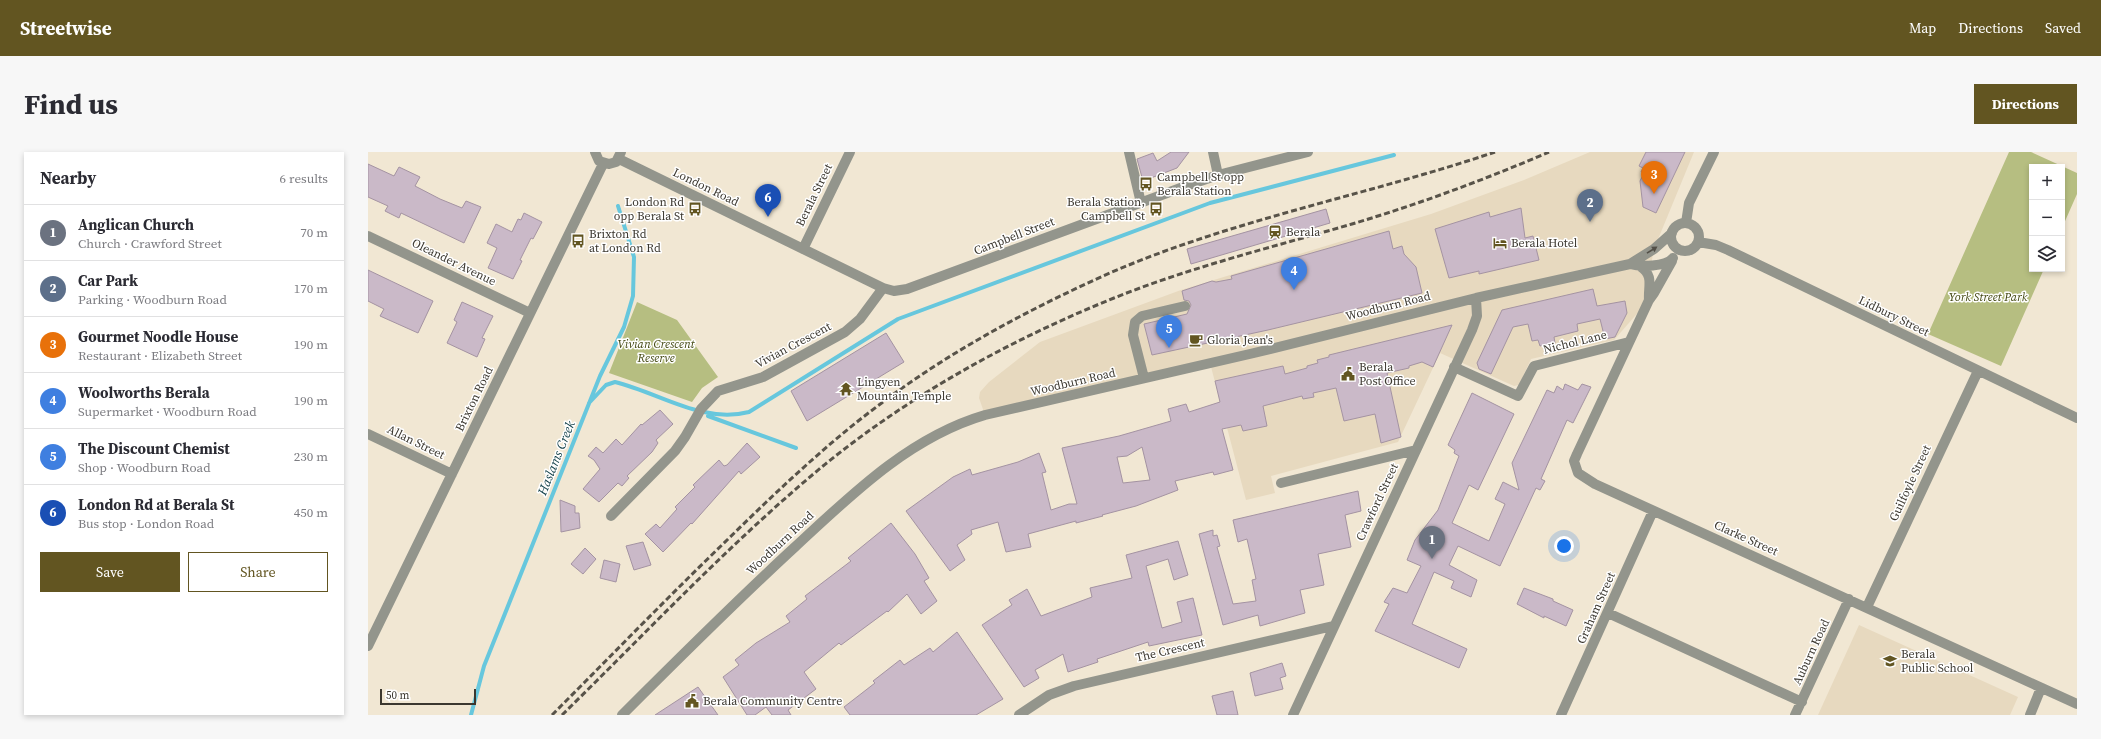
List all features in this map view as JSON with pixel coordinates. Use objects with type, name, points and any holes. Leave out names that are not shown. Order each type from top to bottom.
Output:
[{"type":"street","points":[[595,152],[599,161],[603,164],[613,164],[620,155]]},
{"type":"street","name":"Berala Street","points":[[802,249],[850,152]]},
{"type":"street","points":[[1129,152],[1141,203]]},
{"type":"street","points":[[1213,152],[1218,175]]},
{"type":"street","name":"Campbell Street","points":[[802,249],[883,288],[894,291],[907,289],[1218,175],[1308,152]]},
{"type":"street","points":[[1686,223],[1690,203],[1714,152]]},
{"type":"street","name":"London Road","points":[[620,155],[802,249]]},
{"type":"street","name":"Brixton Road","points":[[368,646],[603,164]]},
{"type":"street","points":[[1686,223],[1696,229],[1699,236],[1698,242],[1691,250],[1679,250],[1672,243],[1672,233],[1679,224],[1686,223]]},
{"type":"street","name":"Woodburn Road","points":[[622,715],[769,570],[835,510],[875,476],[916,447],[944,430],[966,421],[1476,298],[1630,264],[1654,249],[1672,233]]},
{"type":"street","name":"Oleander Avenue","points":[[368,236],[530,313]]},
{"type":"street","name":"Lidbury Street","points":[[1698,242],[1716,245],[1728,250],[2077,418]]},
{"type":"street","points":[[1672,261],[1679,250]]},
{"type":"street","name":"Woodburn Road","points":[[1630,264],[1641,267],[1672,261]]},
{"type":"street","name":"Clarke Street","points":[[1672,261],[1649,300],[1574,461],[1575,468],[1583,478],[2077,704]]},
{"type":"street","name":"Clarke Street","points":[[1641,267],[1649,276],[1649,300]]},
{"type":"street","name":"Vivian Crescent","points":[[611,516],[675,451],[698,413],[718,390],[763,377],[845,332],[860,319],[883,288]]},
{"type":"street","name":"Crawford Street","points":[[1293,715],[1477,316],[1476,298]]},
{"type":"street","points":[[1144,378],[1134,335],[1135,322],[1142,316],[1185,306]]},
{"type":"street","name":"Nichol Lane","points":[[1454,367],[1518,396],[1534,366],[1629,342]]},
{"type":"street","name":"Guilfoyle Street","points":[[1867,607],[1978,371]]},
{"type":"street","name":"Allan Street","points":[[368,434],[452,474]]},
{"type":"street","points":[[1281,483],[1416,450]]},
{"type":"street","name":"Graham Street","points":[[1561,715],[1653,511]]},
{"type":"street","name":"Auburn Road","points":[[1795,715],[1849,599]]},
{"type":"street","points":[[1608,613],[1802,702]]},
{"type":"street","name":"The Crescent","points":[[1020,715],[1049,695],[1074,686],[1333,626]]},
{"type":"street","points":[[2030,715],[2041,688]]},
{"type":"shaded area","points":[[1590,152],[1694,152],[1654,249],[1649,276],[1649,300],[1614,340],[1531,359],[1519,385],[1514,386],[1440,353],[1398,442],[1271,476],[1275,493],[1246,500],[1210,363],[985,415],[979,398],[980,392],[989,382],[1040,342],[1181,290],[1431,214],[1524,180]]},
{"type":"shaded area","name":"Berala Public School","points":[[1859,625],[2018,697],[2010,715],[1818,715]]},
{"type":"green space","name":"York Street Park","points":[[2009,152],[2031,152],[2057,164],[2029,164],[2029,272],[2043,272],[2001,366],[1928,334]]},
{"type":"green space","name":"York Street Park","points":[[2065,168],[2077,173],[2077,194],[2065,221]]},
{"type":"green space","name":"Vivian Crescent Reserve","points":[[637,302],[677,320],[718,377],[702,388],[692,402],[609,373]]},
{"type":"building","points":[[1171,152],[1189,152],[1177,168],[1143,181],[1137,159],[1153,153],[1157,161]]},
{"type":"building","points":[[1646,152],[1685,152],[1656,213],[1643,207],[1640,181],[1644,173],[1641,172],[1643,168],[1639,166]]},
{"type":"building","points":[[368,164],[394,176],[399,167],[420,177],[415,186],[440,199],[462,208],[466,201],[481,207],[464,243],[401,213],[399,218],[385,211],[388,206],[368,197]]},
{"type":"building","points":[[1521,208],[1525,238],[1533,236],[1539,260],[1479,274],[1479,271],[1449,278],[1435,229],[1489,212],[1490,217]]},
{"type":"building","points":[[1326,209],[1330,223],[1191,264],[1187,249]]},
{"type":"building","points":[[524,213],[542,222],[533,239],[531,238],[520,260],[522,261],[513,279],[488,268],[497,248],[487,243],[496,224],[512,232],[518,219],[521,220]]},
{"type":"building","points":[[1389,231],[1393,249],[1402,246],[1404,254],[1416,267],[1422,293],[1268,330],[1152,355],[1144,324],[1187,314],[1191,305],[1189,301],[1184,300],[1182,291],[1212,281],[1216,282],[1232,279],[1231,276]]},
{"type":"building","points":[[368,270],[433,301],[418,333],[380,316],[384,309],[368,301]]},
{"type":"building","points":[[1593,289],[1597,306],[1625,301],[1627,313],[1615,337],[1605,339],[1600,319],[1577,324],[1578,331],[1554,337],[1555,343],[1540,346],[1538,340],[1532,341],[1528,324],[1513,327],[1491,374],[1479,369],[1477,363],[1502,310]]},
{"type":"building","points":[[462,302],[493,316],[482,338],[485,339],[477,357],[447,343],[457,322],[454,320]]},
{"type":"building","points":[[1452,325],[1433,367],[1422,362],[1409,366],[1409,368],[1387,373],[1401,437],[1381,443],[1375,414],[1344,421],[1336,388],[1313,393],[1314,397],[1303,399],[1302,396],[1263,406],[1267,426],[1243,431],[1241,425],[1222,429],[1233,470],[1214,475],[1213,472],[1175,481],[1178,490],[1136,506],[1076,523],[1076,521],[1028,534],[1031,547],[1006,552],[998,522],[971,530],[972,534],[957,545],[965,560],[950,571],[906,511],[953,477],[970,469],[972,475],[1018,462],[1039,453],[1046,472],[1042,473],[1051,510],[1069,504],[1077,504],[1062,448],[1119,436],[1171,421],[1168,409],[1186,404],[1189,412],[1220,402],[1215,381],[1283,366],[1285,374],[1307,368],[1307,366],[1318,363],[1317,360],[1329,357],[1329,355]],"holes":[[[1142,447],[1150,480],[1123,483],[1117,457],[1127,456]]]},
{"type":"building","points":[[886,333],[904,362],[807,421],[791,391]]},
{"type":"building","points":[[1565,384],[1578,390],[1582,384],[1591,387],[1573,423],[1567,420],[1541,479],[1545,481],[1540,490],[1536,488],[1500,566],[1458,546],[1449,565],[1477,580],[1471,597],[1451,588],[1454,581],[1434,572],[1412,624],[1467,649],[1459,668],[1375,631],[1389,604],[1384,602],[1393,588],[1407,593],[1421,566],[1407,560],[1415,540],[1438,510],[1459,456],[1454,453],[1455,450],[1448,445],[1472,393],[1514,414],[1478,490],[1469,485],[1452,523],[1489,541],[1505,504],[1495,499],[1503,482],[1519,490],[1512,463],[1547,390],[1554,393],[1557,386],[1563,390]]},
{"type":"building","points":[[660,410],[673,424],[656,440],[658,443],[652,452],[627,476],[629,478],[622,486],[618,483],[599,502],[583,489],[600,469],[594,460],[588,456],[596,447],[603,453],[616,439],[622,445],[641,424],[642,425]]},
{"type":"building","points":[[747,443],[760,457],[741,474],[739,471],[692,524],[691,523],[663,552],[645,534],[656,524],[660,528],[677,509],[675,507],[695,487],[693,485],[719,460],[724,466],[727,465]]},
{"type":"building","points":[[1358,491],[1361,511],[1345,515],[1351,547],[1318,554],[1324,585],[1300,590],[1305,613],[1260,626],[1258,615],[1223,625],[1199,534],[1213,530],[1213,536],[1217,535],[1220,546],[1217,547],[1233,604],[1256,601],[1252,580],[1256,579],[1247,539],[1238,542],[1233,520]]},
{"type":"building","points":[[560,500],[575,506],[575,513],[579,513],[580,528],[561,532]]},
{"type":"building","points":[[891,523],[915,554],[929,578],[924,581],[937,601],[921,614],[907,594],[888,612],[887,611],[841,645],[839,643],[804,672],[816,689],[788,710],[791,715],[772,715],[766,707],[755,715],[747,715],[723,677],[739,665],[735,660],[756,643],[790,622],[786,616],[807,599],[805,596],[851,561],[848,558]]},
{"type":"building","points":[[1178,541],[1188,575],[1174,580],[1168,559],[1146,566],[1162,628],[1182,622],[1177,602],[1193,598],[1202,635],[1149,646],[1148,642],[1097,659],[1098,662],[1068,672],[1063,654],[1035,670],[1039,678],[1024,687],[982,625],[1012,605],[1009,600],[1027,589],[1041,616],[1092,597],[1090,588],[1132,578],[1126,555]]},
{"type":"building","points":[[643,542],[651,565],[634,570],[626,546]]},
{"type":"building","points":[[585,548],[596,559],[583,574],[571,564]]},
{"type":"building","points":[[604,560],[620,564],[616,582],[600,578]]},
{"type":"building","points":[[1524,588],[1553,599],[1553,601],[1573,610],[1566,626],[1544,616],[1544,618],[1517,604]]},
{"type":"building","points":[[957,632],[1003,699],[976,715],[850,715],[844,707],[875,683],[873,681],[900,660],[904,665],[930,648],[933,652]]},
{"type":"building","points":[[1282,663],[1286,676],[1280,678],[1283,689],[1255,696],[1250,673]]},
{"type":"building","name":"Berala Community Centre","points":[[698,687],[718,715],[655,715]]},
{"type":"building","points":[[1233,691],[1238,715],[1217,715],[1212,696]]},
{"type":"waterway","points":[[589,403],[606,385],[615,382],[698,411],[732,415],[749,412],[898,319],[1210,203],[1394,155]]},
{"type":"waterway","name":"Haslams Creek","points":[[471,715],[484,666],[600,376],[624,327],[633,296],[634,257],[618,206]]},
{"type":"waterway","points":[[708,416],[796,448]]},
{"type":"railway","points":[[552,715],[701,565],[801,470],[841,435],[883,402],[909,383],[962,349],[1046,303],[1103,276],[1151,256],[1248,224],[1446,168],[1495,152]]},
{"type":"railway","points":[[562,715],[722,556],[789,495],[856,440],[926,393],[962,371],[1075,314],[1143,287],[1202,267],[1352,224],[1427,200],[1549,152]]},
{"type":"place","name":"Campbell St opp Berala Station","points":[[1146,184]]},
{"type":"place","name":"Gourmet Noodle House","points":[[1654,194]]},
{"type":"place","name":"London Rd opp Berala St","points":[[695,209]]},
{"type":"place","name":"Berala Station, Campbell St","points":[[1156,209]]},
{"type":"place","name":"London Rd at Berala St","points":[[768,217]]},
{"type":"place","name":"Car Park","points":[[1590,222]]},
{"type":"place","name":"Berala","points":[[1275,232]]},
{"type":"place","name":"Brixton Rd at London Rd","points":[[578,241]]},
{"type":"place","name":"Berala Hotel","points":[[1500,243]]},
{"type":"place","name":"Woolworths Berala","points":[[1294,290]]},
{"type":"place","name":"Gloria Jean's","points":[[1196,340]]},
{"type":"place","name":"The Discount Chemist","points":[[1169,348]]},
{"type":"place","name":"Berala Post Office","points":[[1348,374]]},
{"type":"place","name":"Lingyen Mountain Temple","points":[[846,389]]},
{"type":"place","name":"Anglican Church","points":[[1432,559]]},
{"type":"place","name":"Berala Public School","points":[[1890,661]]},
{"type":"place","name":"Berala Community Centre","points":[[692,701]]}]
